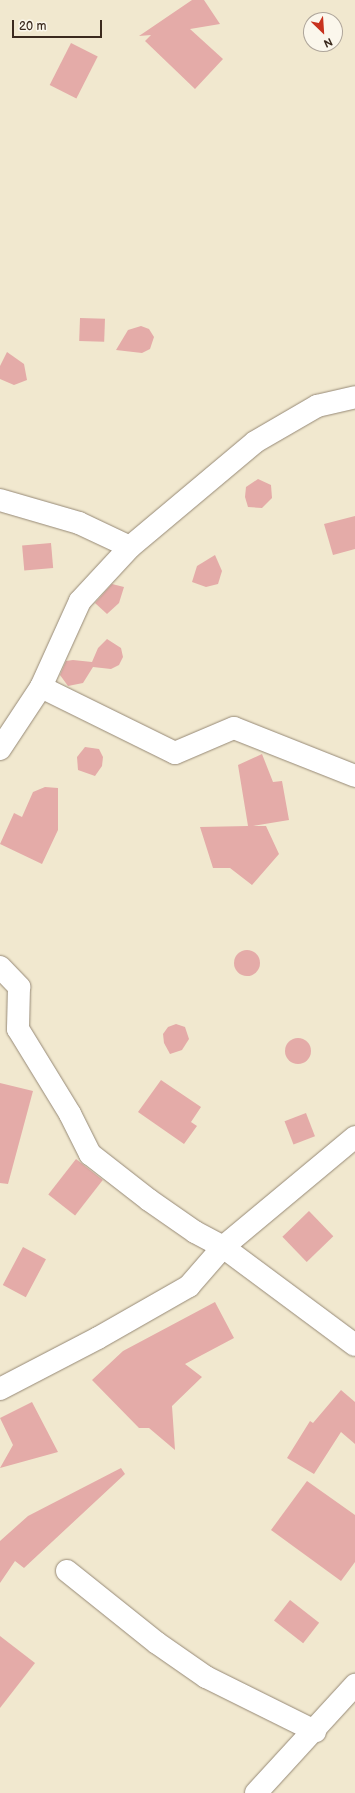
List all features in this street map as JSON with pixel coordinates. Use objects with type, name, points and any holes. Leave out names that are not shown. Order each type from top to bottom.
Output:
[{"type":"street","points":[[0,749],[41,687],[80,601],[130,547],[255,442],[317,406],[355,397]]},
{"type":"street","points":[[0,500],[79,523],[130,547]]},
{"type":"street","points":[[41,687],[175,753],[234,728],[355,776]]},
{"type":"street","points":[[0,967],[19,987],[18,1029],[70,1114],[90,1154],[149,1200],[195,1232],[223,1247],[355,1345]]},
{"type":"street","points":[[0,1389],[98,1338],[189,1286],[223,1247],[355,1137]]},
{"type":"street","points":[[67,1571],[157,1643],[206,1677],[315,1731]]},
{"type":"street","points":[[256,1793],[315,1731],[355,1685]]},
{"type":"building","points":[[192,0],[204,0],[220,24],[190,29],[223,59],[195,89],[145,41],[151,35],[139,36]]},
{"type":"building","points":[[71,43],[98,57],[76,98],[50,85]]},
{"type":"building","points":[[80,318],[105,319],[104,342],[79,341]]},
{"type":"building","points":[[141,326],[149,329],[154,337],[150,349],[142,353],[116,350],[128,330]]},
{"type":"building","points":[[7,352],[24,364],[27,380],[14,385],[0,379],[0,366]]},
{"type":"building","points":[[258,479],[271,485],[272,498],[262,508],[248,507],[245,497],[246,487]]},
{"type":"building","points":[[355,516],[355,549],[333,555],[324,524]]},
{"type":"building","points":[[51,543],[53,568],[24,570],[22,546]]},
{"type":"building","points":[[215,555],[222,571],[218,584],[206,587],[192,582],[197,566]]},
{"type":"building","points":[[112,584],[124,587],[119,603],[107,614],[95,603]]},
{"type":"building","points":[[107,639],[121,648],[123,657],[119,665],[111,669],[93,667],[83,683],[68,686],[60,675],[66,661],[73,660],[92,662],[98,648]]},
{"type":"building","points":[[85,747],[99,749],[103,757],[102,766],[95,776],[78,770],[77,757]]},
{"type":"building","points":[[262,754],[273,782],[282,781],[289,820],[253,826],[266,826],[279,854],[252,885],[230,868],[213,868],[200,827],[248,826],[238,765]]},
{"type":"building","points":[[45,787],[58,788],[58,830],[42,864],[0,844],[14,813],[22,817],[33,792]]},
{"type":"building","points":[[247,950],[256,954],[260,963],[256,972],[247,976],[238,972],[234,963],[238,954]]},
{"type":"building","points":[[176,1024],[185,1027],[189,1039],[182,1050],[170,1054],[164,1043],[163,1034],[168,1027]]},
{"type":"building","points":[[298,1038],[307,1042],[311,1051],[307,1060],[298,1064],[289,1060],[285,1051],[289,1042]]},
{"type":"building","points":[[161,1080],[201,1107],[191,1122],[197,1126],[184,1144],[138,1112]]},
{"type":"building","points":[[0,1083],[33,1091],[8,1184],[0,1183]]},
{"type":"building","points":[[306,1113],[315,1136],[293,1145],[285,1121]]},
{"type":"building","points":[[76,1159],[103,1180],[75,1215],[48,1194]]},
{"type":"building","points":[[309,1211],[333,1236],[307,1262],[282,1237]]},
{"type":"building","points":[[23,1247],[46,1259],[26,1297],[3,1285]]},
{"type":"building","points":[[215,1302],[234,1338],[185,1364],[202,1377],[172,1406],[175,1450],[149,1428],[139,1428],[92,1380],[123,1351]]},
{"type":"building","points":[[341,1390],[355,1402],[355,1444],[341,1432],[314,1474],[287,1458],[310,1421],[313,1423]]},
{"type":"building","points":[[32,1402],[58,1452],[0,1468],[13,1445],[0,1418]]},
{"type":"building","points":[[121,1468],[125,1474],[24,1568],[15,1561],[0,1583],[0,1541],[28,1516]]},
{"type":"building","points":[[307,1481],[355,1515],[355,1562],[341,1581],[271,1530]]},
{"type":"building","points":[[290,1600],[319,1623],[303,1643],[274,1620]]},
{"type":"building","points":[[0,1636],[35,1663],[0,1708]]}]
